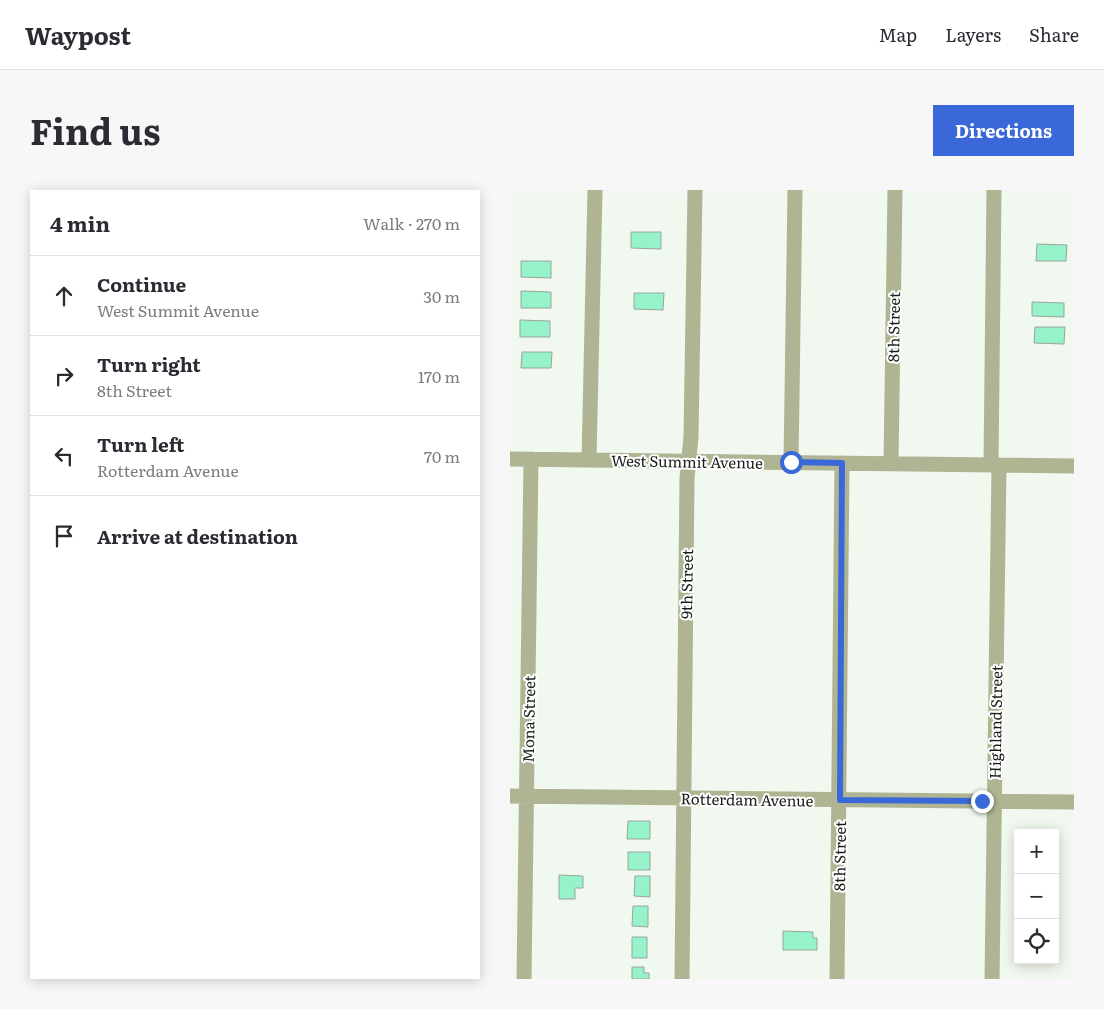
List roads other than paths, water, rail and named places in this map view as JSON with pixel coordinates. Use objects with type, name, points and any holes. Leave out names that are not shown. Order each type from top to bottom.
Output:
[{"type":"street","points":[[589,460],[595,190]]},
{"type":"street","name":"9th Street","points":[[682,979],[687,478],[690,461],[695,190]]},
{"type":"street","points":[[791,462],[795,190]]},
{"type":"street","name":"8th Street","points":[[891,463],[895,190]]},
{"type":"street","name":"Highland Street","points":[[992,979],[995,465],[994,190]]},
{"type":"street","name":"West Summit Avenue","points":[[510,459],[1074,466]]},
{"type":"street","name":"Mona Street","points":[[524,979],[532,459]]},
{"type":"street","name":"8th Street","points":[[837,979],[842,463]]},
{"type":"street","name":"Rotterdam Avenue","points":[[510,796],[1074,802]]}]
